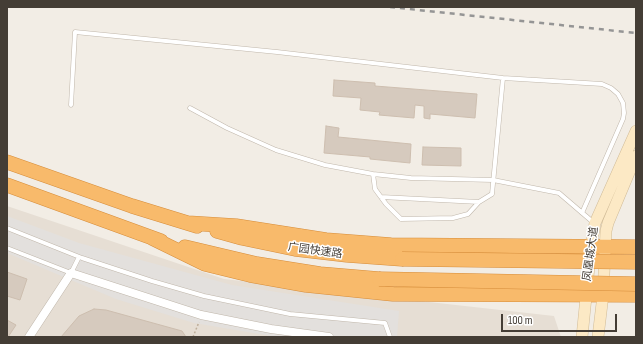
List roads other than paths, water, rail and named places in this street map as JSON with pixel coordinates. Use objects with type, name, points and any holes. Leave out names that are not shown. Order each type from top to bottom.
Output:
[{"type":"highway","name":"广园快速路","points":[[7,162],[132,206],[188,223],[242,238],[296,248],[347,255],[402,259],[636,262]]},
{"type":"highway","name":"广园快速路","points":[[7,185],[152,238],[257,264],[320,274],[379,279],[636,284]]},
{"type":"highway","points":[[188,223],[236,226],[326,240],[391,245],[636,247]]},
{"type":"highway","points":[[152,238],[205,264],[250,275],[306,285],[393,294],[479,293],[586,296],[636,295]]},
{"type":"main road","name":"凤凰城大道","points":[[598,337],[603,295],[608,223],[618,184],[636,131]]},
{"type":"main road","name":"凤凰城大道","points":[[582,337],[591,247],[595,223],[636,156]]},
{"type":"street","points":[[29,337],[71,273],[201,316],[271,329],[329,337]]},
{"type":"lane","points":[[71,105],[75,32],[277,52],[503,78],[602,84],[615,91],[621,98],[624,108],[623,119],[582,213]]},
{"type":"lane","points":[[373,174],[376,189],[401,220],[453,218],[468,214],[479,202],[492,194],[503,78]]},
{"type":"lane","points":[[190,108],[227,128],[276,150],[325,166],[373,174],[411,178],[493,180],[559,193],[595,223]]},
{"type":"lane","points":[[381,197],[479,202]]},
{"type":"lane","points":[[7,228],[79,257],[204,296],[290,314],[385,323],[390,337]]},
{"type":"lane","points":[[7,248],[71,273],[79,257]]},
{"type":"railway","points":[[390,7],[636,33]]}]
